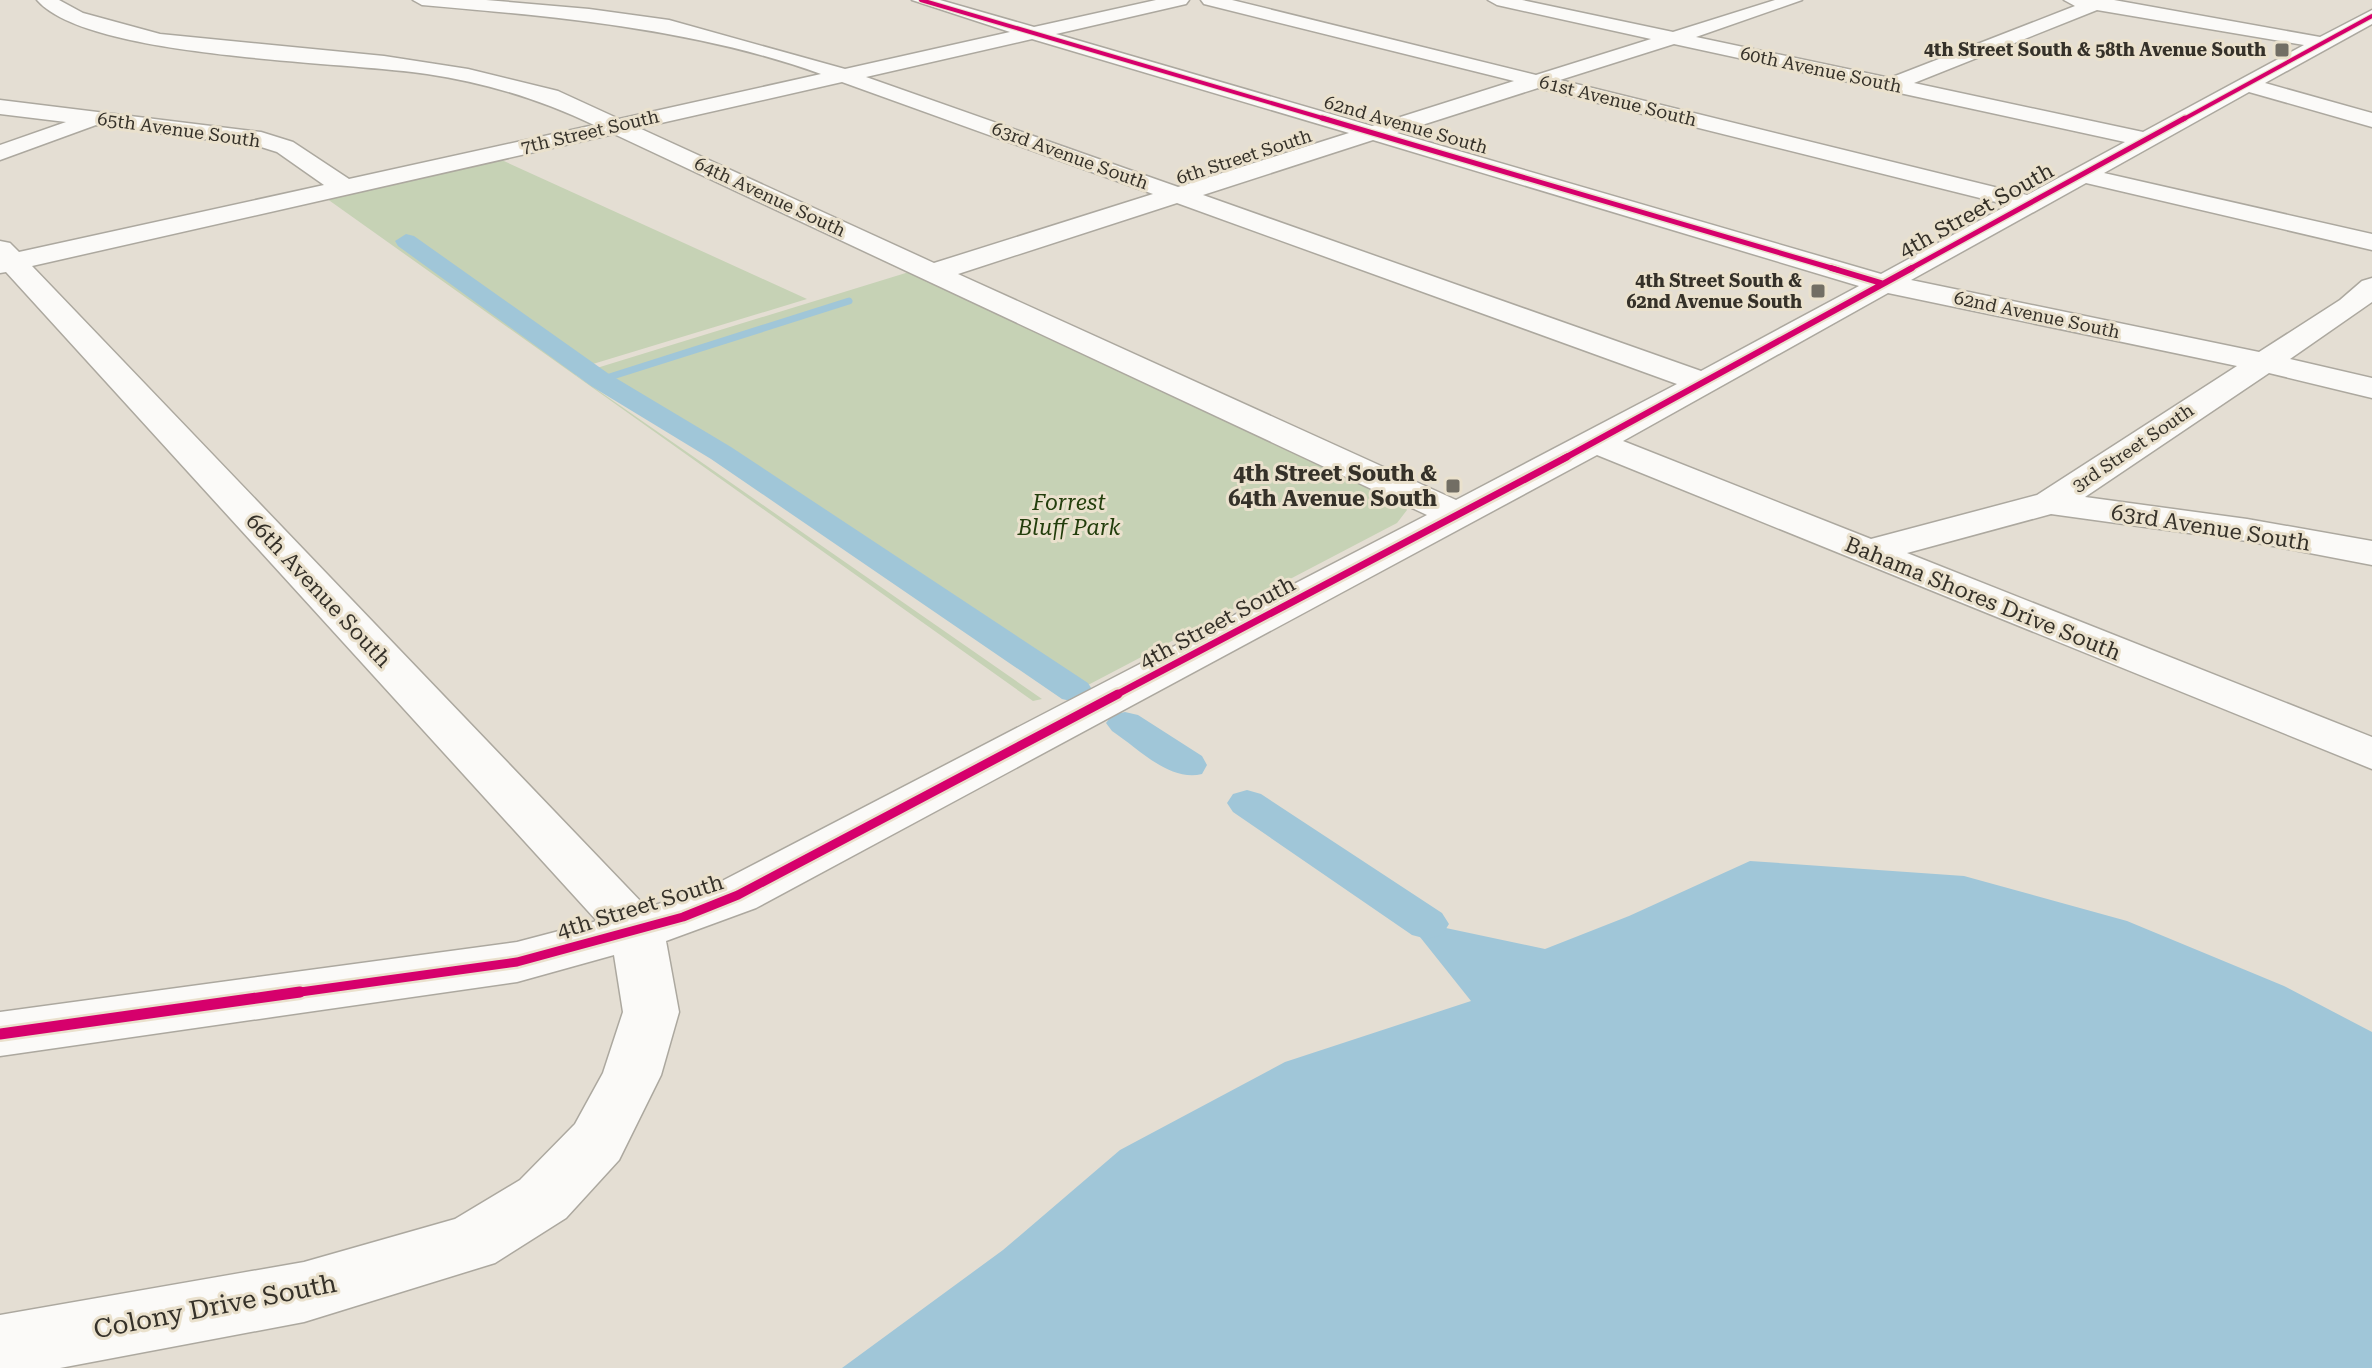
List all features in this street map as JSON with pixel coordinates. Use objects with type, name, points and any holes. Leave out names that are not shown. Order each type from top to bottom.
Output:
[{"type":"street","name":"64th Avenue South","points":[[46,0],[81,17],[146,36],[437,68],[550,96],[1457,515]]},
{"type":"street","name":"63rd Avenue South","points":[[422,0],[589,14],[669,26],[845,76],[1702,382]]},
{"type":"street","name":"62nd Avenue South","points":[[921,0],[1881,283],[2263,362],[2372,388]]},
{"type":"street","name":"7th Street South","points":[[4,259],[346,188],[1180,0]]},
{"type":"street","name":"61st Avenue South","points":[[1210,0],[2026,202]]},
{"type":"street","name":"60th Avenue South","points":[[1497,0],[2144,139]]},
{"type":"street","name":"6th Street South","points":[[934,272],[1793,0]]},
{"type":"street","points":[[1891,85],[2091,1],[2324,43]]},
{"type":"street","name":"4th Street South","points":[[0,1034],[517,962],[697,912],[780,874],[1595,442],[2026,202],[2367,22]]},
{"type":"street","points":[[2249,85],[2372,120]]},
{"type":"street","name":"65th Avenue South","points":[[0,107],[261,139],[285,147],[346,188]]},
{"type":"street","points":[[0,153],[97,118]]},
{"type":"street","points":[[2088,170],[2372,228]]},
{"type":"street","points":[[2088,170],[2372,242]]},
{"type":"street","name":"66th Avenue South","points":[[4,259],[637,931]]},
{"type":"street","name":"3rd Street South","points":[[1868,552],[2050,503],[2350,306],[2372,287]]},
{"type":"street","name":"Bahama Shores Drive South","points":[[1595,442],[2372,754]]},
{"type":"street","name":"63rd Avenue South","points":[[2050,503],[2247,530],[2372,553]]},
{"type":"street","name":"Colony Drive South","points":[[0,1347],[304,1292],[472,1243],[543,1199],[597,1142],[632,1075],[651,1012],[637,931]]},
{"type":"green space","points":[[495,157],[807,299],[583,367],[576,375],[1042,699],[1033,701],[323,196]]},
{"type":"green space","name":"Forrest Bluff Park","points":[[909,272],[1400,499],[1407,510],[1397,523],[1088,685],[1054,691],[587,371]]},
{"type":"water","points":[[1750,861],[1964,876],[2127,921],[2284,986],[2372,1032],[2372,1368],[842,1368],[1003,1250],[1120,1150],[1285,1062],[1471,1001],[1416,932],[1427,924],[1545,949],[1629,916]]},
{"type":"waterway","points":[[406,241],[600,380],[721,453],[1075,691]]},
{"type":"waterway","points":[[600,380],[849,301]]},
{"type":"waterway","points":[[1125,723],[1188,765]]},
{"type":"waterway","points":[[1247,803],[1427,924]]},
{"type":"cycle path","points":[[921,0],[1881,283]]},
{"type":"cycle path","points":[[0,1034],[517,962],[683,917],[738,895],[1595,442],[2372,16]]},
{"type":"place","name":"4th Street South & 58th Avenue South","points":[[2282,50]]},
{"type":"place","name":"4th Street South & 62nd Avenue South","points":[[1818,291]]},
{"type":"place","name":"4th Street South & 64th Avenue South","points":[[1453,486]]}]
